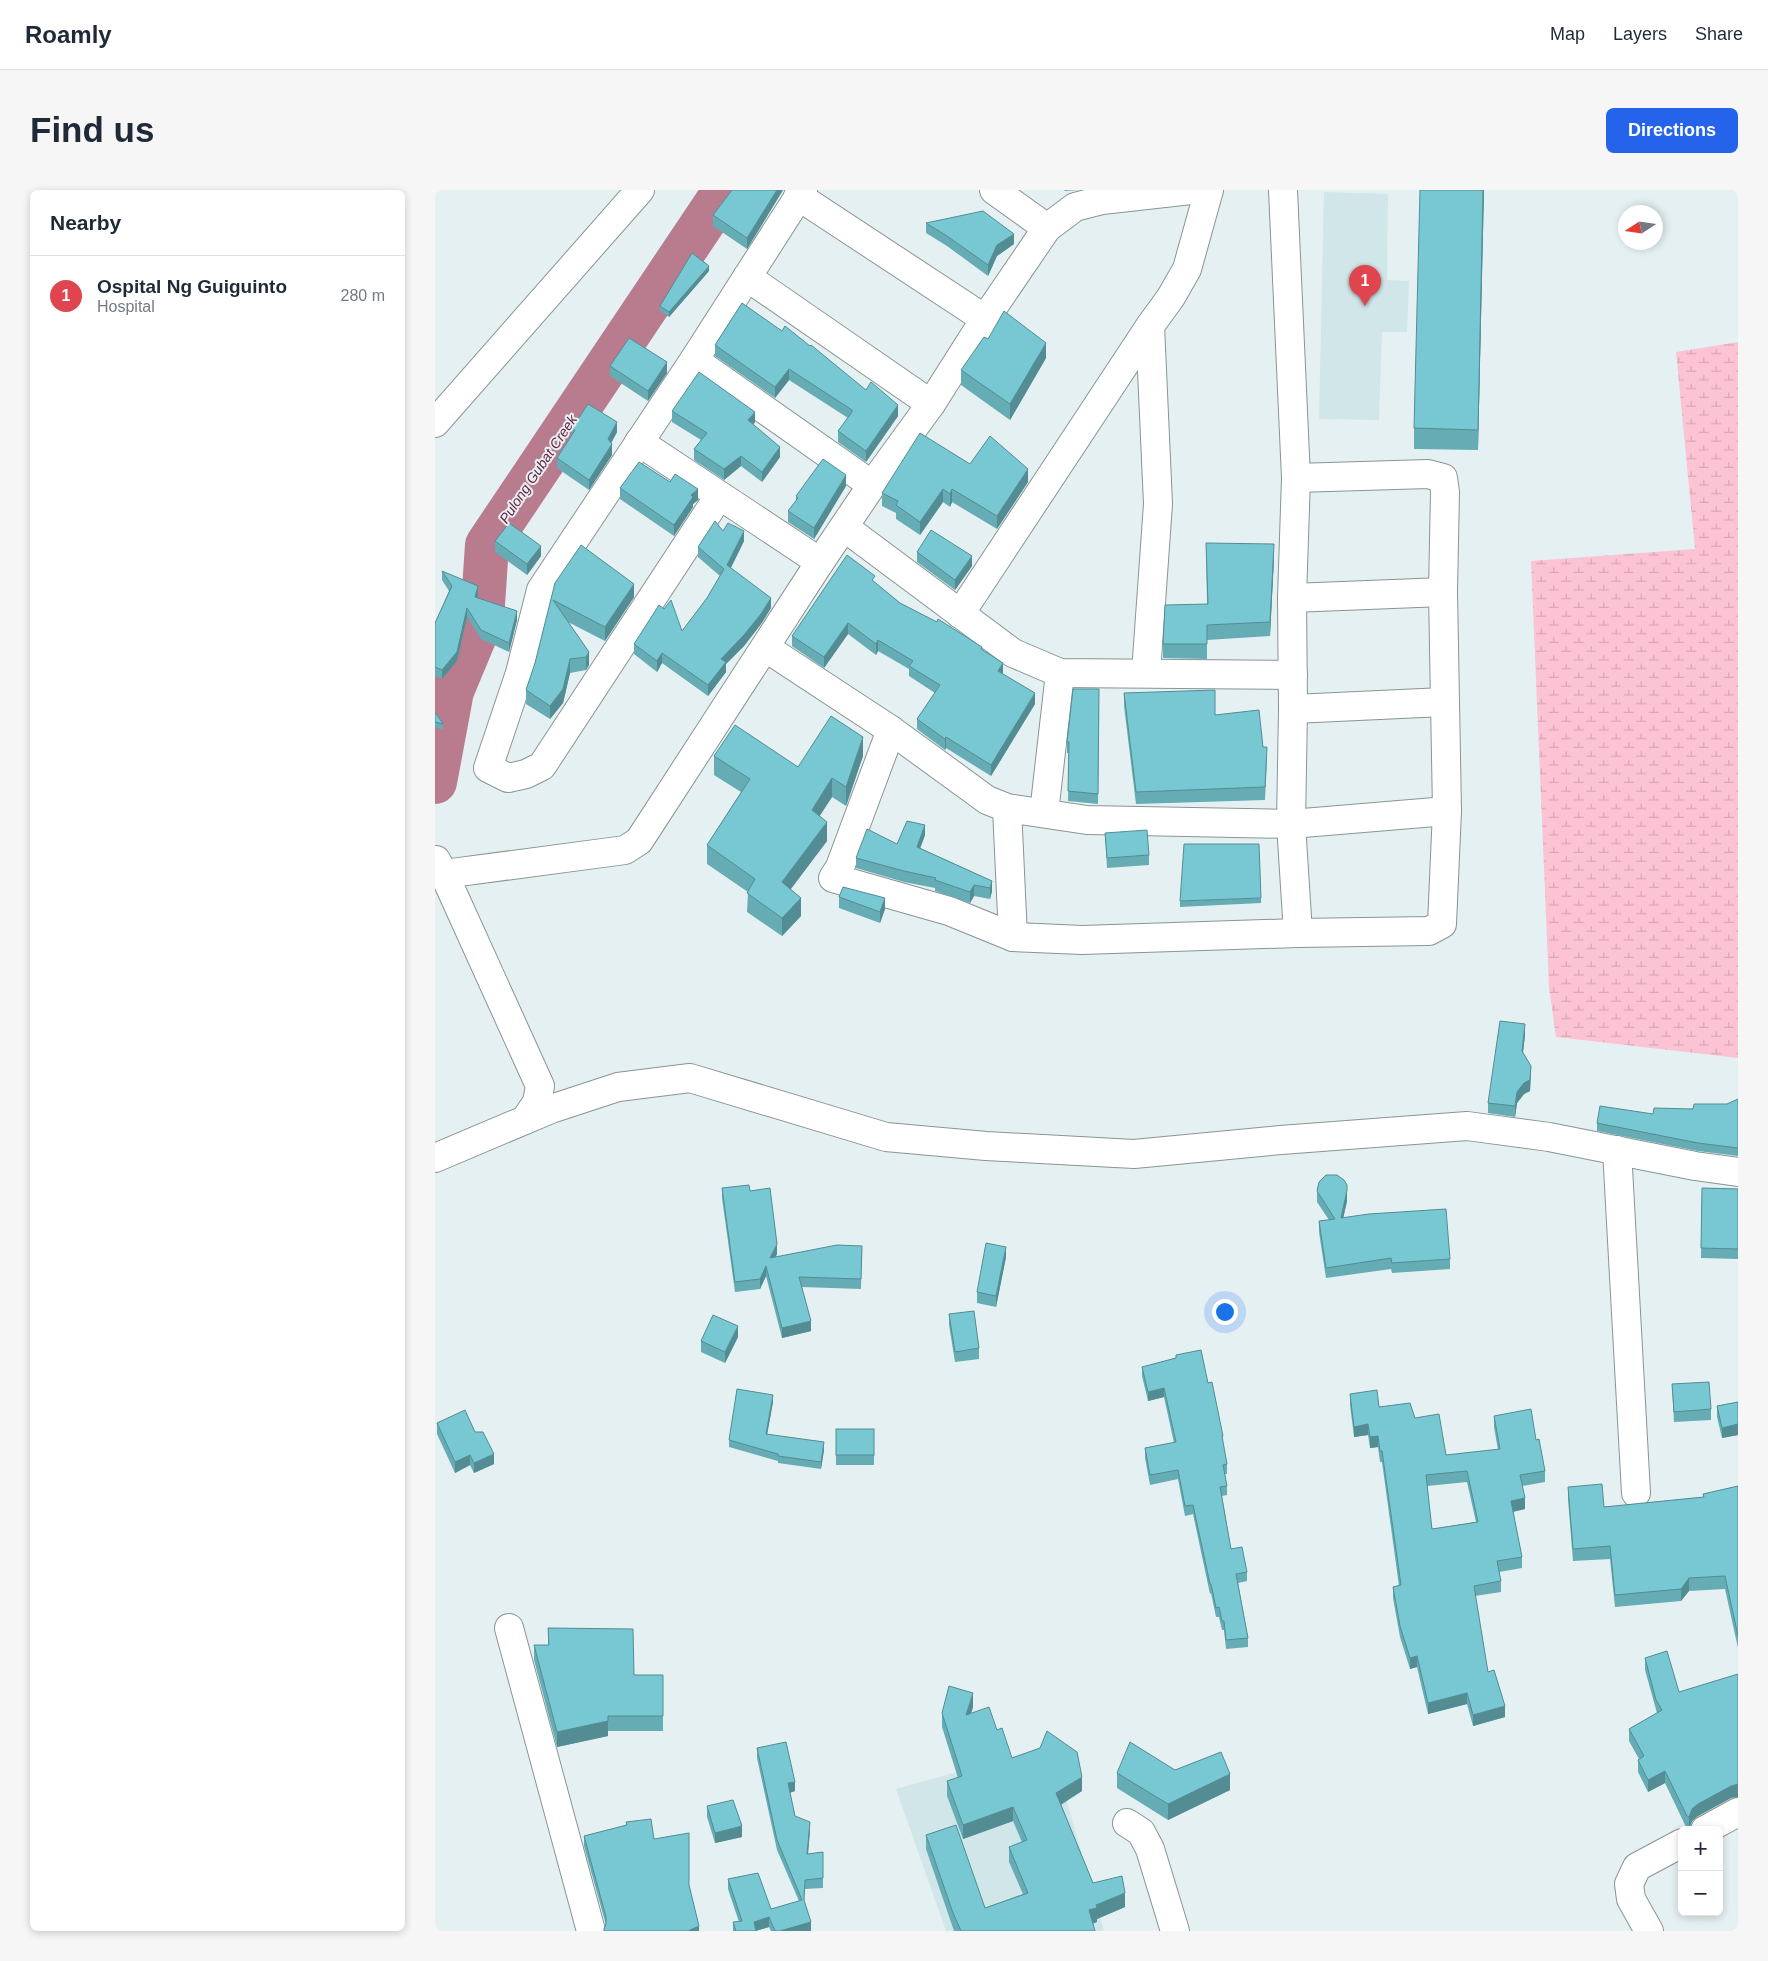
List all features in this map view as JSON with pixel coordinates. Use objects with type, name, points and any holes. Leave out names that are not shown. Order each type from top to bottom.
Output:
[{"type":"street","points":[[435,423],[640,190]]},
{"type":"street","points":[[994,190],[1047,228]]},
{"type":"street","points":[[525,1120],[537,1102],[540,1086],[440,867],[625,850],[639,841],[766,648],[820,562],[872,485],[931,404],[985,318],[1047,228],[1075,207],[1149,192],[1191,190]]},
{"type":"street","points":[[960,614],[1171,297],[1187,269],[1209,190]]},
{"type":"street","points":[[1283,190],[1295,478],[1292,598],[1291,824],[1298,933]]},
{"type":"street","points":[[719,496],[542,766],[526,774],[508,778],[488,768],[520,673],[541,590],[694,360],[801,193],[985,318]]},
{"type":"street","points":[[747,277],[931,404]]},
{"type":"street","points":[[1146,673],[1157,504],[1150,326]]},
{"type":"street","points":[[694,360],[872,485]]},
{"type":"street","points":[[639,442],[820,562]]},
{"type":"street","points":[[891,730],[840,866],[833,878],[949,911],[1013,937],[1082,940],[1429,931],[1442,924],[1447,811],[1443,592],[1445,492],[1443,478],[1428,474],[1295,478]]},
{"type":"street","points":[[844,527],[1013,652],[1061,673],[1293,675]]},
{"type":"street","points":[[1292,598],[1443,592]]},
{"type":"street","points":[[766,648],[891,730],[987,800],[1007,808],[1087,820],[1291,824],[1447,811]]},
{"type":"street","points":[[1044,813],[1061,673]]},
{"type":"street","points":[[1293,709],[1444,702]]},
{"type":"street","points":[[1007,808],[1013,937]]},
{"type":"street","points":[[435,1158],[551,1109],[618,1087],[690,1078],[886,1137],[986,1146],[1134,1154],[1281,1140],[1467,1126],[1549,1137],[1738,1172]]},
{"type":"street","points":[[1617,1150],[1637,1493]]},
{"type":"street","points":[[509,1628],[591,1931]]},
{"type":"street","points":[[1712,1826],[1738,1812]]},
{"type":"street","points":[[1127,1823],[1141,1832],[1150,1849],[1175,1931]]},
{"type":"street","points":[[1649,1931],[1631,1899],[1629,1884],[1637,1867],[1678,1845]]},
{"type":"shaded area","points":[[1324,192],[1388,194],[1387,280],[1409,281],[1407,332],[1382,332],[1379,420],[1319,419]]},
{"type":"shaded area","points":[[1024,1753],[1063,1788],[1104,1931],[946,1931],[896,1789]]},
{"type":"green space","points":[[1738,342],[1738,1058],[1556,1037],[1549,987],[1531,561],[1695,549],[1676,352]]},
{"type":"building","points":[[732,190],[777,190],[747,238],[713,215]]},
{"type":"building","points":[[1420,190],[1483,190],[1478,430],[1414,428]]},
{"type":"building","points":[[983,211],[1014,234],[997,245],[988,265],[926,223]]},
{"type":"building","points":[[692,253],[709,266],[669,312],[660,306]]},
{"type":"building","points":[[742,303],[782,331],[785,326],[866,390],[871,382],[898,405],[866,451],[838,431],[852,410],[789,369],[775,387],[715,345]]},
{"type":"building","points":[[1004,311],[1046,343],[1010,404],[961,370],[984,337],[988,339]]},
{"type":"building","points":[[629,338],[667,362],[648,391],[610,366]]},
{"type":"building","points":[[699,372],[755,412],[748,420],[780,447],[762,472],[741,456],[724,469],[694,449],[707,433],[672,411]]},
{"type":"building","points":[[588,404],[617,422],[608,439],[612,444],[589,480],[557,458],[575,430],[572,428]]},
{"type":"building","points":[[920,433],[970,464],[990,436],[1028,469],[997,516],[952,489],[950,494],[943,489],[920,522],[896,505],[898,501],[882,493]]},
{"type":"building","points":[[823,459],[846,475],[814,528],[788,511],[798,498],[796,496]]},
{"type":"building","points":[[639,462],[670,482],[675,474],[698,489],[691,495],[693,497],[674,525],[620,488]]},
{"type":"building","points":[[715,521],[723,531],[728,523],[744,531],[727,565],[771,598],[744,635],[721,659],[726,662],[708,685],[662,653],[657,661],[634,644],[659,605],[664,609],[671,600],[682,631],[707,598],[724,569],[698,547]]},
{"type":"building","points":[[509,523],[541,546],[527,564],[495,541]]},
{"type":"building","points":[[931,530],[972,556],[955,580],[917,552]]},
{"type":"building","points":[[1206,543],[1274,544],[1270,622],[1207,625],[1207,644],[1163,644],[1165,605],[1208,604]]},
{"type":"building","points":[[581,545],[634,584],[605,627],[553,600],[589,652],[586,657],[570,659],[563,689],[550,706],[526,690],[535,663],[555,583]]},
{"type":"building","points":[[847,555],[875,576],[872,580],[900,603],[937,622],[938,619],[982,647],[981,649],[1003,663],[998,671],[1035,693],[991,765],[946,737],[945,739],[917,719],[940,685],[909,666],[913,661],[878,640],[876,644],[848,623],[824,657],[792,636]]},
{"type":"building","points":[[442,571],[478,586],[475,597],[517,611],[509,643],[481,630],[467,608],[457,652],[442,670],[435,667],[435,623],[452,586]]},
{"type":"building","points":[[1073,689],[1099,689],[1098,794],[1068,791],[1069,742],[1067,742]]},
{"type":"building","points":[[1215,690],[1215,715],[1259,710],[1263,747],[1267,747],[1265,787],[1136,792],[1124,693]]},
{"type":"building","points":[[435,712],[443,724],[435,722]]},
{"type":"building","points":[[831,716],[863,737],[846,787],[832,778],[812,810],[827,822],[782,882],[801,898],[782,918],[747,893],[755,879],[707,845],[750,779],[714,756],[735,725],[798,767]]},
{"type":"building","points":[[907,821],[925,825],[917,847],[992,881],[990,888],[974,885],[970,892],[935,880],[936,878],[856,858],[867,829],[897,844]]},
{"type":"building","points":[[1147,830],[1149,855],[1107,858],[1105,833]]},
{"type":"building","points":[[1184,844],[1259,844],[1261,898],[1180,901]]},
{"type":"building","points":[[843,887],[885,898],[880,912],[839,897]]},
{"type":"building","points":[[1500,1021],[1525,1024],[1522,1051],[1531,1066],[1530,1080],[1524,1083],[1517,1092],[1515,1106],[1488,1103]]},
{"type":"building","points":[[1738,1099],[1738,1148],[1698,1143],[1597,1123],[1600,1106],[1653,1114],[1654,1108],[1693,1109],[1694,1104],[1727,1104]]},
{"type":"building","points":[[1326,1175],[1337,1175],[1347,1185],[1341,1218],[1369,1214],[1446,1209],[1450,1259],[1392,1263],[1391,1258],[1326,1268],[1319,1221],[1335,1219],[1317,1191],[1319,1182]]},
{"type":"building","points":[[749,1185],[750,1191],[770,1188],[777,1244],[770,1258],[837,1245],[862,1246],[861,1279],[799,1277],[811,1321],[782,1328],[766,1266],[760,1279],[735,1282],[722,1188]]},
{"type":"building","points":[[1702,1188],[1738,1189],[1738,1249],[1701,1248]]},
{"type":"building","points":[[986,1243],[1006,1247],[996,1296],[977,1292]]},
{"type":"building","points":[[974,1311],[979,1348],[955,1352],[949,1314]]},
{"type":"building","points":[[713,1315],[738,1326],[725,1352],[701,1341]]},
{"type":"building","points":[[1201,1350],[1208,1383],[1212,1382],[1223,1436],[1227,1464],[1223,1465],[1227,1486],[1220,1487],[1231,1549],[1242,1547],[1247,1572],[1236,1574],[1248,1638],[1226,1640],[1224,1621],[1222,1621],[1219,1607],[1216,1608],[1193,1505],[1185,1506],[1178,1470],[1150,1475],[1145,1448],[1176,1442],[1164,1388],[1148,1392],[1142,1367],[1176,1358],[1176,1355]]},
{"type":"building","points":[[1709,1382],[1711,1409],[1674,1412],[1672,1384]]},
{"type":"building","points":[[737,1389],[773,1395],[766,1434],[824,1442],[821,1462],[778,1456],[778,1454],[729,1440]]},
{"type":"building","points":[[1377,1390],[1379,1407],[1410,1403],[1415,1418],[1439,1414],[1446,1455],[1500,1449],[1494,1416],[1531,1409],[1536,1440],[1539,1439],[1545,1471],[1520,1475],[1525,1498],[1511,1501],[1522,1557],[1497,1561],[1501,1581],[1474,1586],[1488,1672],[1494,1670],[1505,1706],[1473,1715],[1467,1693],[1428,1703],[1417,1656],[1410,1658],[1400,1626],[1393,1587],[1401,1585],[1382,1451],[1380,1451],[1378,1436],[1370,1437],[1368,1424],[1354,1427],[1350,1394]],"holes":[[[1467,1471],[1478,1522],[1432,1529],[1426,1475]]]},
{"type":"building","points":[[1738,1402],[1738,1424],[1722,1428],[1717,1406]]},
{"type":"building","points":[[465,1410],[475,1432],[483,1432],[494,1454],[474,1463],[470,1455],[455,1462],[437,1423]]},
{"type":"building","points":[[836,1429],[874,1429],[874,1455],[836,1455]]},
{"type":"building","points":[[1602,1484],[1604,1507],[1704,1497],[1703,1494],[1738,1486],[1738,1636],[1725,1576],[1689,1578],[1681,1589],[1615,1595],[1610,1546],[1573,1549],[1568,1487]]},
{"type":"building","points":[[548,1628],[633,1629],[634,1675],[663,1675],[663,1716],[608,1716],[608,1721],[557,1732],[534,1645],[549,1645]]},
{"type":"building","points":[[1667,1651],[1679,1692],[1738,1674],[1738,1784],[1698,1804],[1692,1809],[1689,1817],[1665,1771],[1648,1780],[1638,1760],[1644,1756],[1629,1729],[1662,1710],[1656,1700],[1645,1658]]},
{"type":"building","points":[[949,1686],[973,1693],[966,1715],[989,1707],[997,1730],[1002,1728],[1012,1758],[1040,1748],[1047,1731],[1077,1752],[1082,1777],[1056,1793],[1093,1883],[1122,1876],[1125,1893],[1096,1905],[1097,1908],[1089,1910],[1095,1931],[961,1931],[926,1835],[956,1825],[985,1908],[1028,1893],[1009,1847],[1027,1840],[1013,1807],[963,1825],[947,1781],[962,1776],[942,1713]]},
{"type":"building","points":[[786,1742],[795,1782],[788,1783],[795,1816],[810,1822],[807,1854],[823,1852],[823,1878],[805,1880],[804,1900],[811,1922],[775,1931],[769,1917],[754,1922],[756,1931],[736,1931],[733,1922],[742,1921],[728,1879],[758,1873],[771,1909],[802,1900],[777,1840],[757,1748]]},
{"type":"building","points":[[1130,1742],[1175,1770],[1221,1752],[1230,1774],[1168,1804],[1117,1773]]},
{"type":"building","points":[[733,1800],[742,1826],[715,1833],[707,1806]]},
{"type":"building","points":[[651,1819],[654,1839],[689,1833],[689,1885],[699,1926],[688,1931],[604,1931],[606,1917],[584,1836],[627,1825],[626,1822]]},
{"type":"waterway","name":"Pulong Gubat Creek","points":[[435,782],[452,691],[482,619],[487,545],[725,190]]},
{"type":"place","name":"Ospital Ng Guiguinto","points":[[1365,306]]}]
